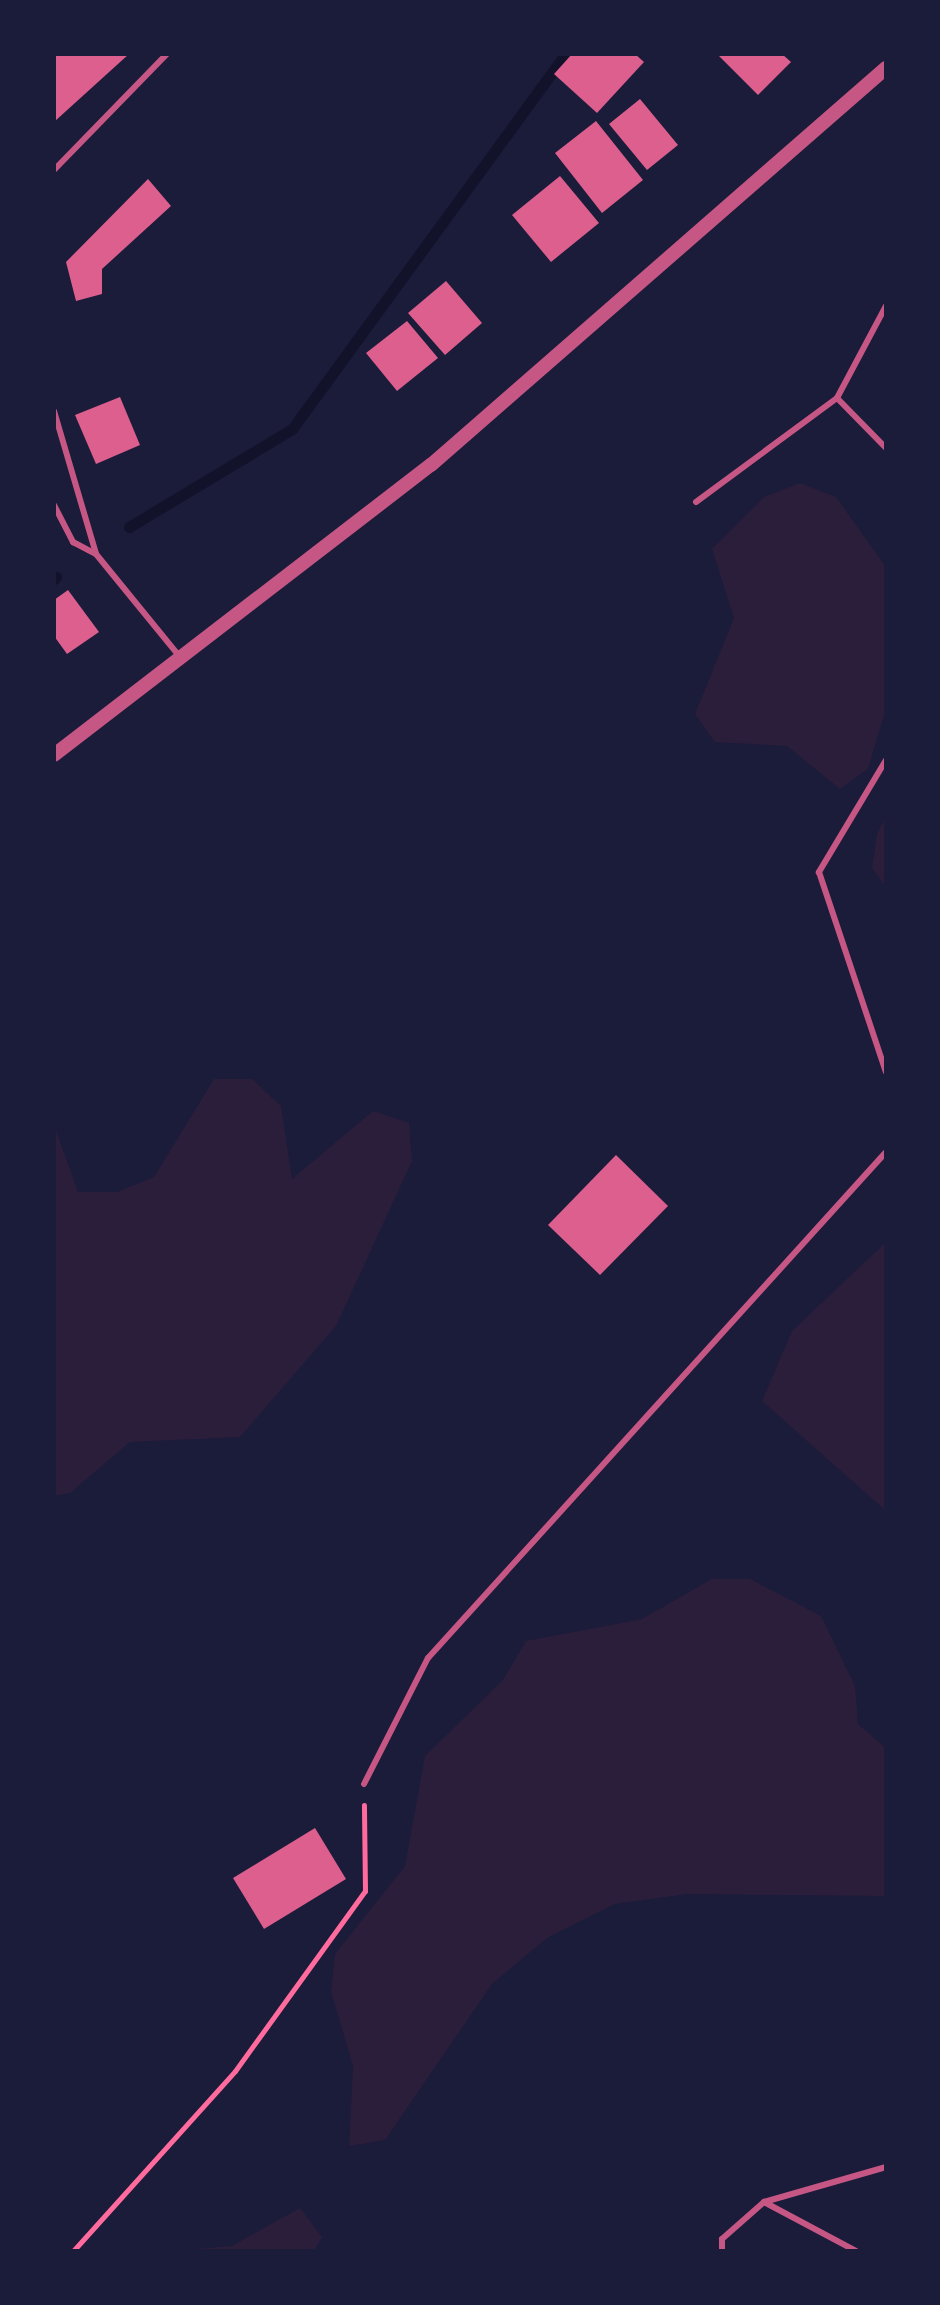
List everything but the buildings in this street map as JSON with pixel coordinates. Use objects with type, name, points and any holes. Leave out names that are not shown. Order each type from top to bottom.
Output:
[{"type":"street","points":[[54,755],[431,465],[886,68]]},
{"type":"lane","points":[[54,170],[167,54]]},
{"type":"lane","points":[[696,502],[837,398],[886,306]]},
{"type":"lane","points":[[837,398],[886,448]]},
{"type":"lane","points":[[54,411],[96,554],[181,659]]},
{"type":"lane","points":[[54,505],[73,542],[96,554]]},
{"type":"lane","points":[[886,760],[819,872],[886,1072]]},
{"type":"lane","points":[[364,1784],[428,1658],[886,1152]]},
{"type":"lane","points":[[722,2251],[722,2239],[764,2202],[886,2167]]},
{"type":"lane","points":[[764,2202],[856,2251]]},
{"type":"path","points":[[73,2251],[235,2071],[365,1891],[364,1784]]},
{"type":"shaded area","points":[[800,483],[836,497],[886,567],[886,709],[868,769],[840,789],[787,746],[715,742],[695,714],[734,618],[712,549],[764,497]]},
{"type":"shaded area","points":[[886,816],[886,887],[872,868],[877,834]]},
{"type":"shaded area","points":[[214,1079],[252,1079],[281,1106],[292,1179],[373,1111],[409,1123],[412,1161],[336,1326],[240,1437],[130,1442],[70,1493],[54,1496],[54,1125],[78,1192],[117,1192],[154,1177]]},
{"type":"shaded area","points":[[886,1242],[886,1511],[762,1401],[792,1331]]},
{"type":"shaded area","points":[[712,1579],[750,1579],[821,1616],[855,1686],[858,1724],[886,1748],[886,1896],[687,1894],[615,1904],[547,1938],[492,1984],[385,2140],[349,2146],[353,2066],[331,1992],[335,1954],[405,1866],[425,1756],[503,1680],[526,1641],[642,1619]]},
{"type":"shaded area","points":[[300,2208],[322,2237],[314,2251],[169,2251],[232,2246]]},
{"type":"waterway","points":[[129,527],[292,429],[565,54]]}]
